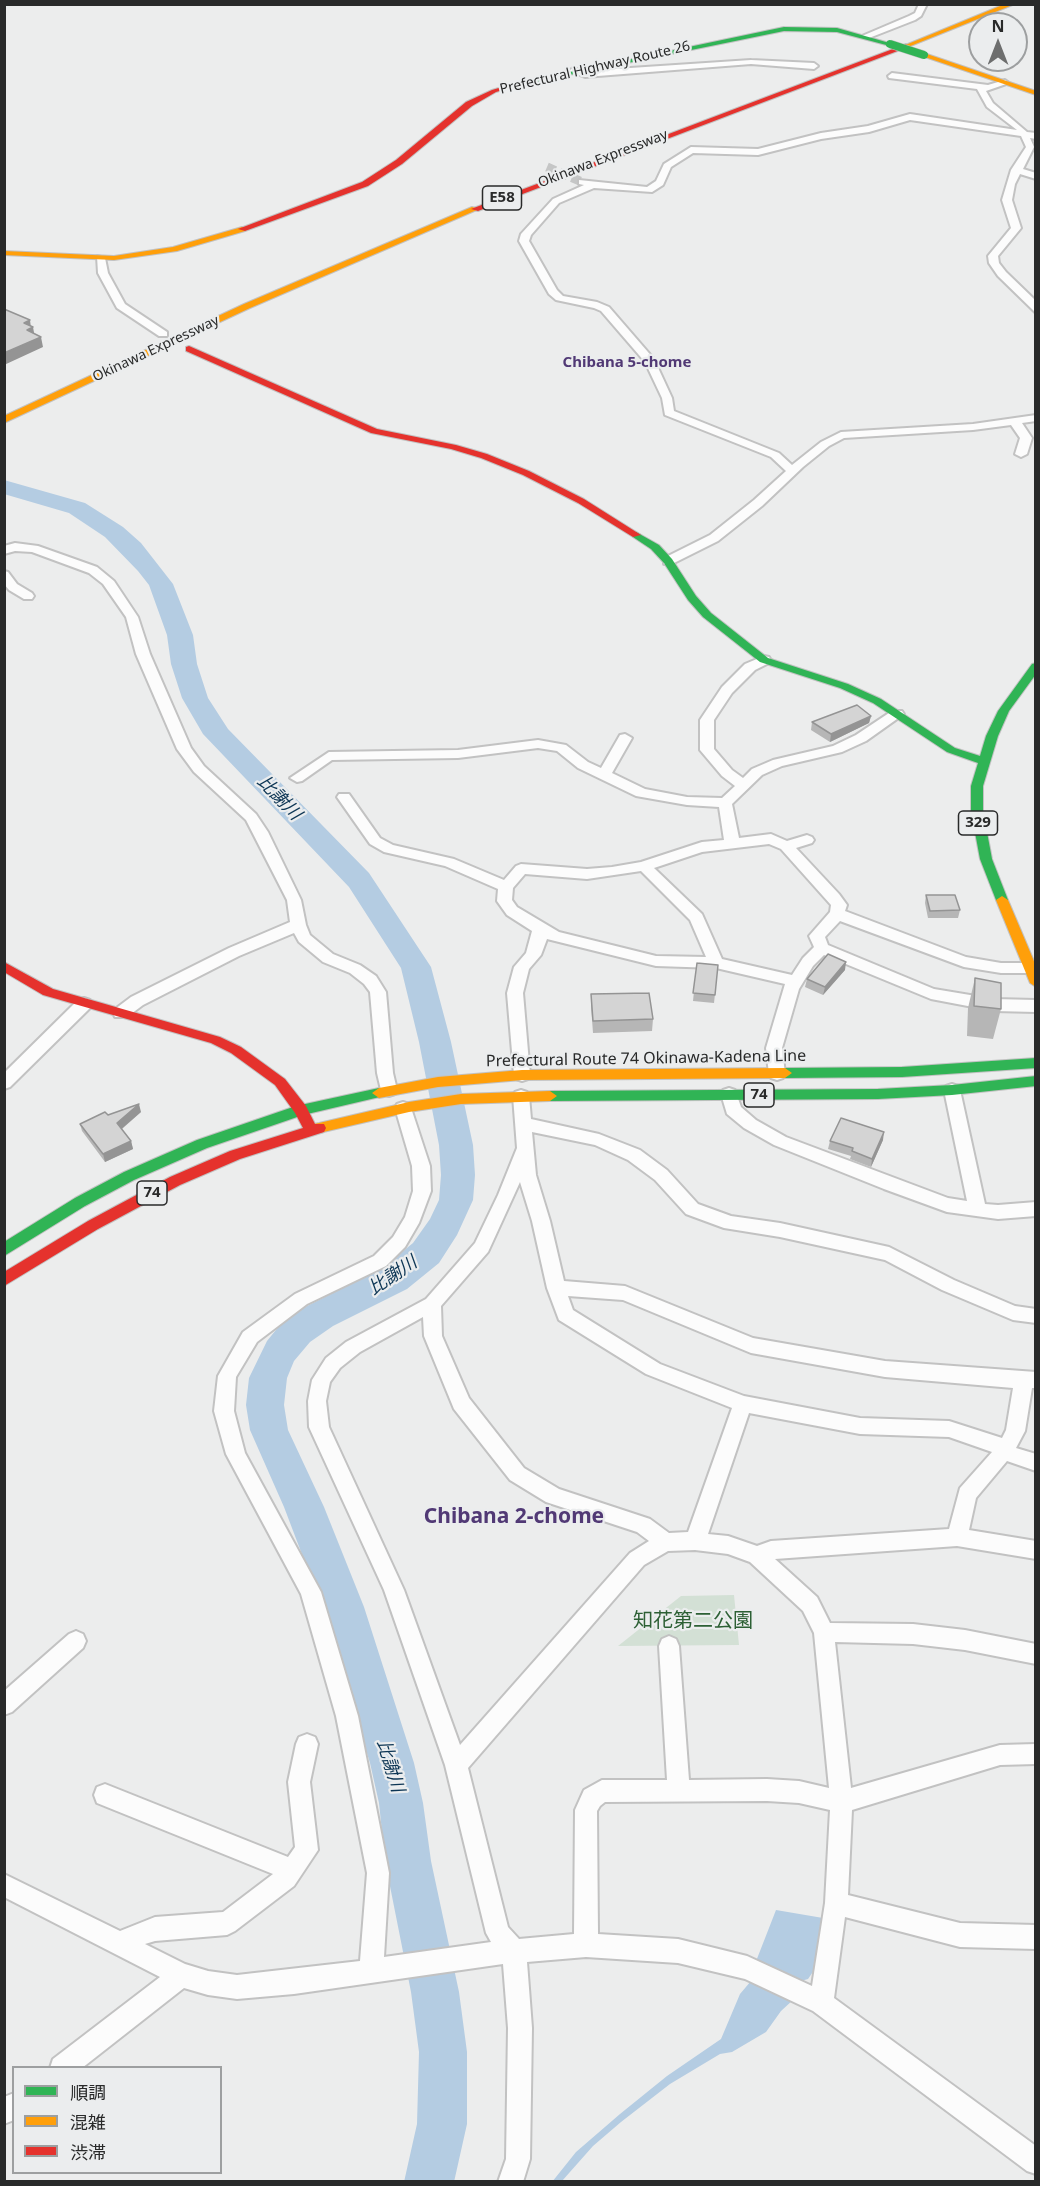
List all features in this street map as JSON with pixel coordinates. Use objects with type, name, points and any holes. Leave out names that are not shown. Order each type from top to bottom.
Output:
[{"type":"main road","name":"Okinawa Expressway","points":[[6,428],[247,306],[375,250],[506,196],[1018,6]]},
{"type":"main road","name":"Prefectural Highway Route 26","points":[[4,252],[100,258],[144,255],[196,244],[323,201],[365,184],[389,169],[462,109],[484,95],[510,85],[784,29],[826,28],[866,36],[1035,93]]},
{"type":"main road","name":"Okinawa Expressway","points":[[6,428],[386,255],[539,193],[968,30]]},
{"type":"main road","points":[[189,349],[374,431],[453,447],[525,472],[581,501],[645,540],[668,561],[692,598],[707,615],[764,660],[844,686],[877,701],[951,750],[983,761]]},
{"type":"main road","name":"329","points":[[1035,666],[1004,711],[983,761],[977,786],[976,811],[986,860],[1035,983]]},
{"type":"main road","points":[[4,966],[48,992],[215,1040],[236,1050],[273,1076],[301,1110],[311,1130]]},
{"type":"main road","name":"Prefectural Route 74 Okinawa-Kadena Line","points":[[4,1250],[80,1202],[129,1176],[202,1144],[301,1110],[396,1089],[475,1078],[522,1075],[902,1072],[1035,1063]]},
{"type":"main road","name":"74","points":[[4,1280],[93,1225],[174,1181],[235,1155],[311,1130],[406,1108],[482,1098],[521,1096],[878,1094],[952,1090],[1035,1081]]},
{"type":"street","points":[[866,36],[912,18],[918,14],[923,4]]},
{"type":"street","points":[[645,56],[661,68]]},
{"type":"street","points":[[573,71],[585,74],[751,62],[814,66]]},
{"type":"street","points":[[892,76],[988,88]]},
{"type":"street","points":[[1005,83],[981,90],[990,105],[1023,133],[1030,147],[1016,170],[1006,200],[1016,228],[993,256],[994,263],[1002,274],[1029,299],[1035,310]]},
{"type":"street","points":[[792,471],[775,455],[669,413],[668,398],[650,361],[605,309],[597,305],[560,298],[553,292],[524,241],[526,234],[556,201],[587,184],[649,190],[660,183],[667,166],[691,150],[758,152],[827,135],[869,129],[910,117],[1035,135]]},
{"type":"street","points":[[1016,170],[1035,176]]},
{"type":"street","points":[[100,258],[103,273],[121,306],[163,334]]},
{"type":"street","points":[[668,561],[714,538],[825,444],[841,435],[1015,422],[1035,418]]},
{"type":"street","points":[[1015,422],[1026,438],[1021,454]]},
{"type":"street","points":[[4,550],[15,547],[34,549],[93,570],[108,580],[132,617],[142,654],[184,749],[199,769],[250,817],[261,832],[294,900],[298,925],[304,938],[328,958],[355,969],[370,980],[378,992],[385,1073],[396,1089]]},
{"type":"street","points":[[4,575],[9,589],[28,596]]},
{"type":"street","points":[[744,786],[726,773],[707,750],[707,720],[727,690],[750,667],[764,660]]},
{"type":"street","points":[[297,777],[329,756],[458,754],[538,744],[561,748],[583,765],[603,776],[641,792],[660,797],[726,803],[756,772],[778,763],[837,749],[861,738],[897,714]]},
{"type":"street","points":[[603,776],[625,738]]},
{"type":"street","points":[[345,797],[375,841],[389,849],[449,862],[506,887]]},
{"type":"street","points":[[726,803],[732,842]]},
{"type":"street","points":[[795,981],[716,963],[656,961],[554,936],[512,911],[504,901],[506,887],[520,869],[587,874],[612,872],[644,867],[679,853],[732,842],[771,839],[786,846],[839,905],[837,914],[817,936],[822,948],[931,994],[994,1005],[1035,1006]]},
{"type":"street","points":[[786,846],[807,840]]},
{"type":"street","points":[[644,867],[697,918],[716,963]]},
{"type":"street","points":[[837,914],[964,962],[1001,968],[1029,968]]},
{"type":"street","points":[[120,1013],[137,1001],[234,952],[298,925]]},
{"type":"street","points":[[522,1075],[516,993],[522,967],[536,948],[540,929]]},
{"type":"street","points":[[777,1074],[774,1048],[791,988],[822,948]]},
{"type":"street","points":[[4,1083],[84,1004]]},
{"type":"street","points":[[952,1090],[978,1210]]},
{"type":"street","points":[[729,1094],[733,1110],[750,1124],[780,1141],[947,1205],[998,1212],[1035,1209]]},
{"type":"street","points":[[521,1096],[527,1175],[541,1221],[556,1288],[565,1315],[583,1328],[652,1369],[743,1404],[860,1426],[949,1429],[994,1443],[1005,1451],[1035,1463]]},
{"type":"street","points":[[379,1969],[378,1873],[347,1716],[311,1592],[236,1454],[224,1411],[227,1376],[250,1337],[301,1299],[380,1261],[399,1242],[413,1218],[422,1191],[421,1166],[406,1108]]},
{"type":"street","points":[[522,1124],[552,1128],[599,1140],[634,1155],[661,1175],[692,1209],[730,1222],[780,1230],[889,1254],[948,1285],[1014,1313],[1035,1316]]},
{"type":"street","points":[[510,2181],[518,2158],[519,2147],[520,2028],[508,1951],[498,1933],[456,1765],[394,1590],[319,1427],[317,1401],[321,1380],[333,1363],[353,1347],[432,1304],[482,1247],[507,1195],[524,1152]]},
{"type":"street","points":[[556,1288],[625,1293],[751,1345],[885,1369],[1029,1381],[1015,1431],[1005,1451],[967,1494],[957,1537]]},
{"type":"street","points":[[432,1304],[433,1336],[461,1403],[517,1474],[553,1496],[643,1525],[665,1542]]},
{"type":"street","points":[[695,1541],[743,1404]]},
{"type":"street","points":[[758,1555],[771,1550],[957,1537],[1035,1550]]},
{"type":"street","points":[[456,1765],[636,1559],[665,1542],[695,1541],[728,1545],[758,1555],[810,1604],[824,1632],[841,1802],[836,1902],[821,2003]]},
{"type":"street","points":[[824,1632],[913,1634],[965,1640],[1035,1654]]},
{"type":"street","points":[[4,1705],[76,1641]]},
{"type":"street","points":[[669,1646],[679,1791]]},
{"type":"street","points":[[120,1943],[155,1929],[227,1923],[286,1878],[307,1850],[299,1782],[307,1744]]},
{"type":"street","points":[[586,1945],[586,1810],[592,1798],[602,1791],[767,1790],[799,1792],[841,1802],[1000,1755],[1035,1754]]},
{"type":"street","points":[[105,1795],[292,1870]]},
{"type":"street","points":[[4,1885],[181,1975],[208,1983],[237,1986],[294,1982],[508,1951],[586,1945],[678,1951],[747,1968],[821,2003],[1035,2162]]},
{"type":"street","points":[[836,1902],[960,1935],[1035,1937]]},
{"type":"street","points":[[63,2066],[181,1975]]},
{"type":"green space","name":"知花第二公園","points":[[734,1595],[739,1645],[618,1646],[681,1596]]},
{"type":"water","points":[[776,1910],[823,1918],[823,1943],[817,1966],[808,1979],[801,1981],[793,2000],[781,2011],[766,2032],[732,2052],[720,2054],[670,2084],[593,2146],[562,2181],[552,2182],[576,2152],[620,2114],[667,2076],[721,2039],[740,1994],[751,1981],[753,1969]]},
{"type":"building","points":[[4,309],[30,320],[24,323],[33,327],[27,330],[41,337],[4,353]]},
{"type":"building","points":[[857,705],[871,716],[831,734],[812,722]]},
{"type":"building","points":[[926,895],[955,895],[960,910],[930,911]]},
{"type":"building","points":[[828,954],[846,962],[825,987],[807,979]]},
{"type":"building","points":[[697,963],[718,965],[715,995],[693,993]]},
{"type":"building","points":[[975,978],[1001,983],[1001,1009],[974,1006]]},
{"type":"building","points":[[649,993],[653,1019],[593,1021],[591,994]]},
{"type":"building","points":[[139,1104],[117,1123],[131,1141],[103,1154],[80,1124],[105,1112],[108,1115]]},
{"type":"building","points":[[841,1118],[884,1132],[872,1159],[852,1151],[853,1148],[830,1141]]},
{"type":"waterway","name":"比謝川","points":[[4,487],[77,508],[114,532],[132,548],[161,584],[180,635],[184,664],[195,698],[217,734],[359,880],[416,967],[435,1042],[456,1145],[458,1175],[456,1200],[445,1225],[426,1253],[394,1279],[320,1316],[297,1331],[280,1352],[268,1378],[265,1405],[269,1430],[304,1507],[343,1607],[392,1763],[401,1803],[408,1861],[435,1992],[443,2052],[442,2124],[429,2182]]},
{"type":"tunnel","points":[[547,167],[582,182]]},
{"type":"traffic: fast","points":[[525,82],[784,29],[837,30],[890,44]]},
{"type":"traffic: fast","points":[[890,44],[924,55]]},
{"type":"traffic: fast","points":[[636,535],[655,547],[668,561],[692,598],[707,615],[764,660],[844,686],[877,701],[951,750],[983,761]]},
{"type":"traffic: fast","points":[[1002,900],[986,859],[977,811],[977,786],[992,736],[1004,711],[1036,666]]},
{"type":"traffic: fast","points":[[785,1073],[902,1072],[1036,1063]]},
{"type":"traffic: fast","points":[[550,1096],[878,1094],[952,1090],[1036,1081]]},
{"type":"traffic: fast","points":[[4,1250],[80,1202],[129,1176],[202,1144],[301,1110],[379,1093]]},
{"type":"traffic: slow","points":[[906,46],[1012,4]]},
{"type":"traffic: slow","points":[[924,55],[1036,93]]},
{"type":"traffic: slow","points":[[4,420],[247,306],[475,209]]},
{"type":"traffic: slow","points":[[4,253],[114,258],[174,249],[242,229]]},
{"type":"traffic: slow","points":[[1002,900],[1036,983]]},
{"type":"traffic: slow","points":[[379,1093],[438,1082],[522,1075],[785,1073]]},
{"type":"traffic: slow","points":[[319,1128],[409,1107],[461,1099],[550,1096]]},
{"type":"traffic: jam","points":[[475,209],[906,46]]},
{"type":"traffic: jam","points":[[242,229],[365,184],[399,162],[469,104],[494,91],[525,82]]},
{"type":"traffic: jam","points":[[189,349],[374,431],[453,447],[484,456],[526,473],[581,501],[636,535]]},
{"type":"traffic: jam","points":[[4,966],[48,992],[215,1040],[236,1050],[280,1082],[301,1110],[311,1130]]},
{"type":"traffic: jam","points":[[4,1280],[93,1225],[175,1181],[235,1155],[319,1128]]},
{"type":"district","name":"Chibana 5-chome","points":[[627,363]]},
{"type":"district","name":"Chibana 2-chome","points":[[514,1517]]}]
